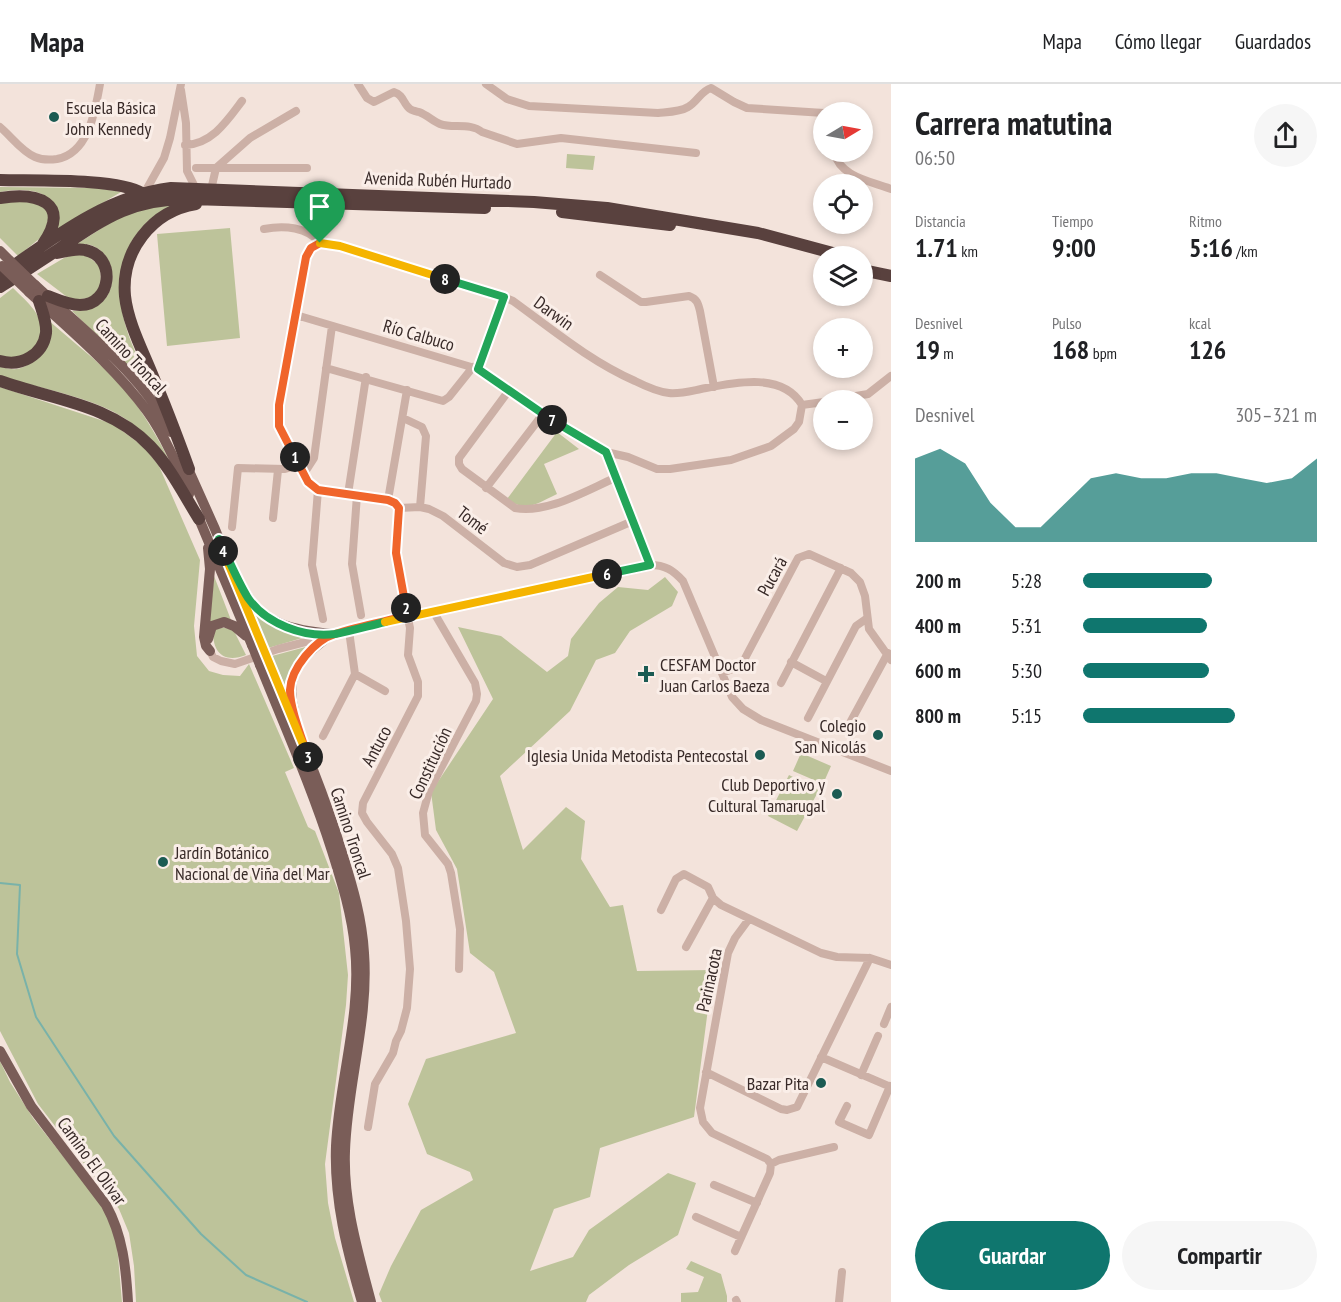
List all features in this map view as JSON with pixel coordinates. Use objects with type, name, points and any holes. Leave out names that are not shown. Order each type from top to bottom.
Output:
[{"type":"highway","points":[[0,180],[114,184],[134,188],[144,193]]},
{"type":"highway","name":"Avenida Rubén Hurtado","points":[[45,252],[103,208],[144,193],[171,188],[540,202],[608,208],[758,233],[813,248]]},
{"type":"highway","points":[[0,198],[31,197],[44,201],[51,207],[54,223],[45,252]]},
{"type":"highway","name":"Avenida Rubén Hurtado","points":[[45,252],[105,218],[133,206],[164,199],[579,213],[657,223],[747,239],[813,255]]},
{"type":"highway","points":[[189,469],[129,314],[125,296],[125,278],[138,242],[157,220],[183,206],[219,200]]},
{"type":"highway","points":[[0,361],[21,362],[32,356],[40,347],[46,330],[43,298],[74,305],[90,303],[103,292],[107,276],[102,261],[89,251],[73,250],[45,252],[2,275]]},
{"type":"highway","points":[[873,263],[891,267]]},
{"type":"highway","points":[[873,272],[891,276]]},
{"type":"highway","points":[[0,381],[94,408],[125,425],[152,447],[199,519]]},
{"type":"main road","name":"Camino Troncal","points":[[0,251],[2,275],[32,288],[124,368],[141,387],[167,425],[219,539],[254,643]]},
{"type":"main road","name":"Camino Troncal","points":[[43,298],[117,375],[148,412],[172,455],[254,643],[309,759],[335,829],[359,913],[364,952],[363,1019],[347,1123],[345,1178],[353,1233],[371,1302]]},
{"type":"main road","points":[[207,537],[210,569],[204,637],[210,651]]},
{"type":"main road","points":[[219,539],[249,598],[263,614],[288,628],[332,634]]},
{"type":"main road","points":[[210,651],[208,641],[210,630],[219,622],[229,623],[254,643]]},
{"type":"main road","points":[[309,759],[291,700],[291,685],[299,664],[314,647],[332,634]]},
{"type":"main road","name":"Camino Troncal","points":[[264,663],[342,880],[350,913],[355,949],[355,1009],[338,1117],[335,1178],[346,1246],[362,1302]]},
{"type":"main road","name":"Camino El Olivar","points":[[0,1051],[31,1106],[106,1205],[114,1219],[122,1245],[128,1302]]},
{"type":"street","points":[[0,127],[21,148],[34,157],[48,160],[73,153],[81,144],[90,126],[101,84]]},
{"type":"street","points":[[358,84],[367,98],[374,102],[397,93],[410,110],[424,114],[442,125],[478,128],[482,132],[517,144],[561,138],[696,153]]},
{"type":"street","points":[[486,84],[507,99],[529,106],[669,112],[690,107],[706,89],[711,88],[747,108],[813,112]]},
{"type":"street","points":[[144,193],[164,158],[181,86]]},
{"type":"street","points":[[181,86],[186,123],[187,171],[196,189]]},
{"type":"street","points":[[185,145],[196,144],[206,139],[224,125],[242,101]]},
{"type":"street","points":[[210,189],[216,168],[250,138],[296,111]]},
{"type":"street","points":[[173,122],[186,123]]},
{"type":"street","points":[[838,162],[848,172],[891,189]]},
{"type":"street","points":[[196,168],[308,168]]},
{"type":"street","name":"Darwin","points":[[264,230],[282,227],[309,233],[320,243],[340,246],[504,297],[513,301],[598,363],[644,385],[669,393],[679,393],[757,382],[767,383],[793,393],[802,405]]},
{"type":"street","points":[[320,243],[311,248],[306,257],[278,418],[286,442],[303,475],[318,490],[388,500],[399,508]]},
{"type":"street","points":[[600,275],[640,302],[689,296],[694,298],[698,302],[714,387]]},
{"type":"street","points":[[326,368],[366,377],[443,401],[476,368],[504,297]]},
{"type":"street","name":"Río Calbuco","points":[[296,315],[476,368],[579,438],[606,452],[628,457],[657,469],[731,460],[771,447],[789,434],[799,422],[802,405]]},
{"type":"street","points":[[303,475],[314,458],[332,326]]},
{"type":"street","points":[[873,390],[891,376]]},
{"type":"street","points":[[348,494],[366,377]]},
{"type":"street","points":[[510,389],[459,458],[462,469],[515,508],[530,510],[546,507],[615,478]]},
{"type":"street","points":[[388,500],[407,390]]},
{"type":"street","points":[[802,405],[813,404]]},
{"type":"street","points":[[486,488],[543,414]]},
{"type":"street","points":[[403,418],[422,427],[426,436],[420,507]]},
{"type":"street","points":[[606,452],[650,565]]},
{"type":"street","points":[[232,527],[238,468],[278,470],[299,465]]},
{"type":"street","points":[[273,518],[278,470]]},
{"type":"street","points":[[318,490],[312,565],[323,619]]},
{"type":"street","points":[[357,495],[352,564],[361,615]]},
{"type":"street","name":"Tomé","points":[[399,508],[429,509],[443,516],[504,563],[517,567],[530,565],[633,521]]},
{"type":"street","name":"Antuco","points":[[368,1127],[375,1084],[393,1053],[401,1031],[410,984],[406,921],[398,868],[392,854],[362,813],[363,802],[418,696],[418,682],[408,655],[410,628],[396,553],[399,508]]},
{"type":"street","name":"Pucará","points":[[722,673],[735,668],[742,662],[798,558],[808,554],[840,568],[856,577],[860,582],[865,596],[866,619],[872,634],[889,657]]},
{"type":"street","points":[[210,651],[213,657],[235,664],[278,649],[407,616],[650,565],[664,566],[683,581],[732,697],[750,714],[891,771]]},
{"type":"street","points":[[780,682],[840,568]]},
{"type":"street","name":"Constitución","points":[[433,611],[475,682],[477,694],[472,711],[429,791],[423,813],[423,828],[426,836],[452,873],[460,929],[459,969]]},
{"type":"street","points":[[808,718],[855,626],[866,619]]},
{"type":"street","points":[[323,736],[355,674],[349,631]]},
{"type":"street","points":[[851,721],[889,657]]},
{"type":"street","points":[[791,662],[826,681]]},
{"type":"street","points":[[355,674],[385,691]]},
{"type":"street","points":[[661,910],[676,879],[681,875],[687,875],[708,887],[713,898],[721,905],[829,956],[870,958],[891,966]]},
{"type":"street","points":[[686,946],[713,898]]},
{"type":"street","name":"Parinacota","points":[[749,919],[735,938],[728,953],[700,1108],[706,1127],[712,1133],[767,1159],[771,1164]]},
{"type":"street","points":[[706,1072],[781,1109],[793,1109],[799,1103],[870,958]]},
{"type":"street","points":[[884,1024],[891,1007]]},
{"type":"street","points":[[861,1076],[878,1036]]},
{"type":"street","points":[[821,1057],[891,1087],[869,1135],[839,1122],[847,1106]]},
{"type":"street","points":[[735,1251],[770,1173],[771,1164],[834,1148]]},
{"type":"street","points":[[714,1185],[757,1203]]},
{"type":"street","points":[[696,1217],[741,1237]]},
{"type":"street","points":[[839,1302],[842,1272]]},
{"type":"green space","points":[[567,154],[595,156],[593,170],[566,168]]},
{"type":"green space","points":[[0,187],[97,188],[121,192],[57,230],[55,208],[44,195],[22,190],[0,192]]},
{"type":"green space","points":[[0,202],[37,202],[50,213],[44,235],[18,256],[0,238]]},
{"type":"green space","points":[[182,203],[158,214],[146,223],[130,246],[121,272],[121,299],[126,327],[154,391],[72,311],[89,309],[100,304],[108,294],[112,278],[109,262],[99,249],[91,245],[77,244],[116,219],[142,209]]},
{"type":"green space","points":[[230,228],[240,338],[167,346],[157,234]]},
{"type":"green space","points":[[75,254],[85,254],[100,266],[101,287],[90,298],[71,300],[37,274]]},
{"type":"green space","points":[[13,288],[38,315],[42,329],[41,337],[28,357],[0,358],[0,298]]},
{"type":"green space","points":[[48,320],[118,382],[153,430],[174,470],[150,441],[121,416],[89,401],[0,377],[0,366],[12,369],[21,368],[34,357],[39,349]]},
{"type":"green space","name":"Jardín Botánico Nacional de Viña del Mar","points":[[0,387],[113,424],[144,447],[159,466],[200,560],[194,626],[197,656],[209,671],[223,675],[240,676],[249,664],[294,768],[285,772],[308,827],[315,831],[339,893],[348,975],[325,1164],[328,1203],[335,1238],[354,1302],[136,1302],[129,1233],[119,1209],[38,1104],[0,1031]]},
{"type":"green space","points":[[557,432],[579,449],[544,464],[557,494],[526,506],[507,499]]},
{"type":"green space","points":[[214,576],[231,620],[209,625]]},
{"type":"green space","points":[[665,577],[678,592],[672,606],[630,631],[615,653],[596,660],[570,711],[500,776],[523,850],[566,807],[585,821],[581,859],[610,907],[623,905],[637,971],[713,970],[694,1117],[600,1148],[590,1197],[554,1209],[530,1271],[573,1257],[589,1230],[668,1173],[696,1183],[678,1235],[629,1265],[589,1295],[586,1302],[382,1302],[379,1294],[421,1210],[473,1180],[470,1172],[427,1154],[408,1104],[426,1059],[516,1033],[494,972],[470,953],[457,869],[436,830],[431,792],[493,699],[458,627],[501,636],[547,672],[568,656],[571,639],[599,603],[618,587],[648,590]]},
{"type":"green space","points":[[249,602],[309,636],[268,648]]},
{"type":"green space","points":[[217,627],[233,629],[246,655],[232,658],[222,655],[215,646],[213,632]]},
{"type":"green space","points":[[313,645],[287,690],[272,656]]},
{"type":"green space","points":[[801,753],[831,766],[823,784],[793,771]]},
{"type":"green space","points":[[789,775],[819,790],[797,831],[768,816]]},
{"type":"green space","points":[[0,1061],[10,1082],[33,1118],[106,1211],[117,1245],[122,1302],[0,1302]]},
{"type":"green space","points":[[691,1261],[721,1274],[727,1302],[681,1302],[681,1293],[698,1292],[704,1277],[686,1269]]},
{"type":"waterway","points":[[0,883],[20,885],[17,954],[36,1017],[114,1136],[201,1234],[246,1275],[307,1302]]},
{"type":"place","name":"Escuela Básica John Kennedy","points":[[54,117]]},
{"type":"place","name":"CESFAM Doctor Juan Carlos Baeza","points":[[646,674]]},
{"type":"place","name":"Colegio San Nicolás","points":[[878,735]]},
{"type":"place","name":"Iglesia Unida Metodista Pentecostal","points":[[760,755]]},
{"type":"place","name":"Club Deportivo y Cultural Tamarugal","points":[[837,794]]},
{"type":"place","name":"Jardín Botánico Nacional de Viña del Mar","points":[[163,862]]},
{"type":"place","name":"Bazar Pita","points":[[821,1083]]},
{"type":"route","points":[[320,243],[311,248],[306,257],[279,405],[279,426],[303,475],[313,487],[318,490],[388,500],[399,508],[396,553],[407,616],[332,634],[314,647],[299,664],[292,677],[290,692],[309,759],[219,539],[249,598],[263,614],[288,628],[332,634],[493,597],[650,565],[606,452],[579,438],[478,369],[504,297],[340,246],[320,243]]}]
